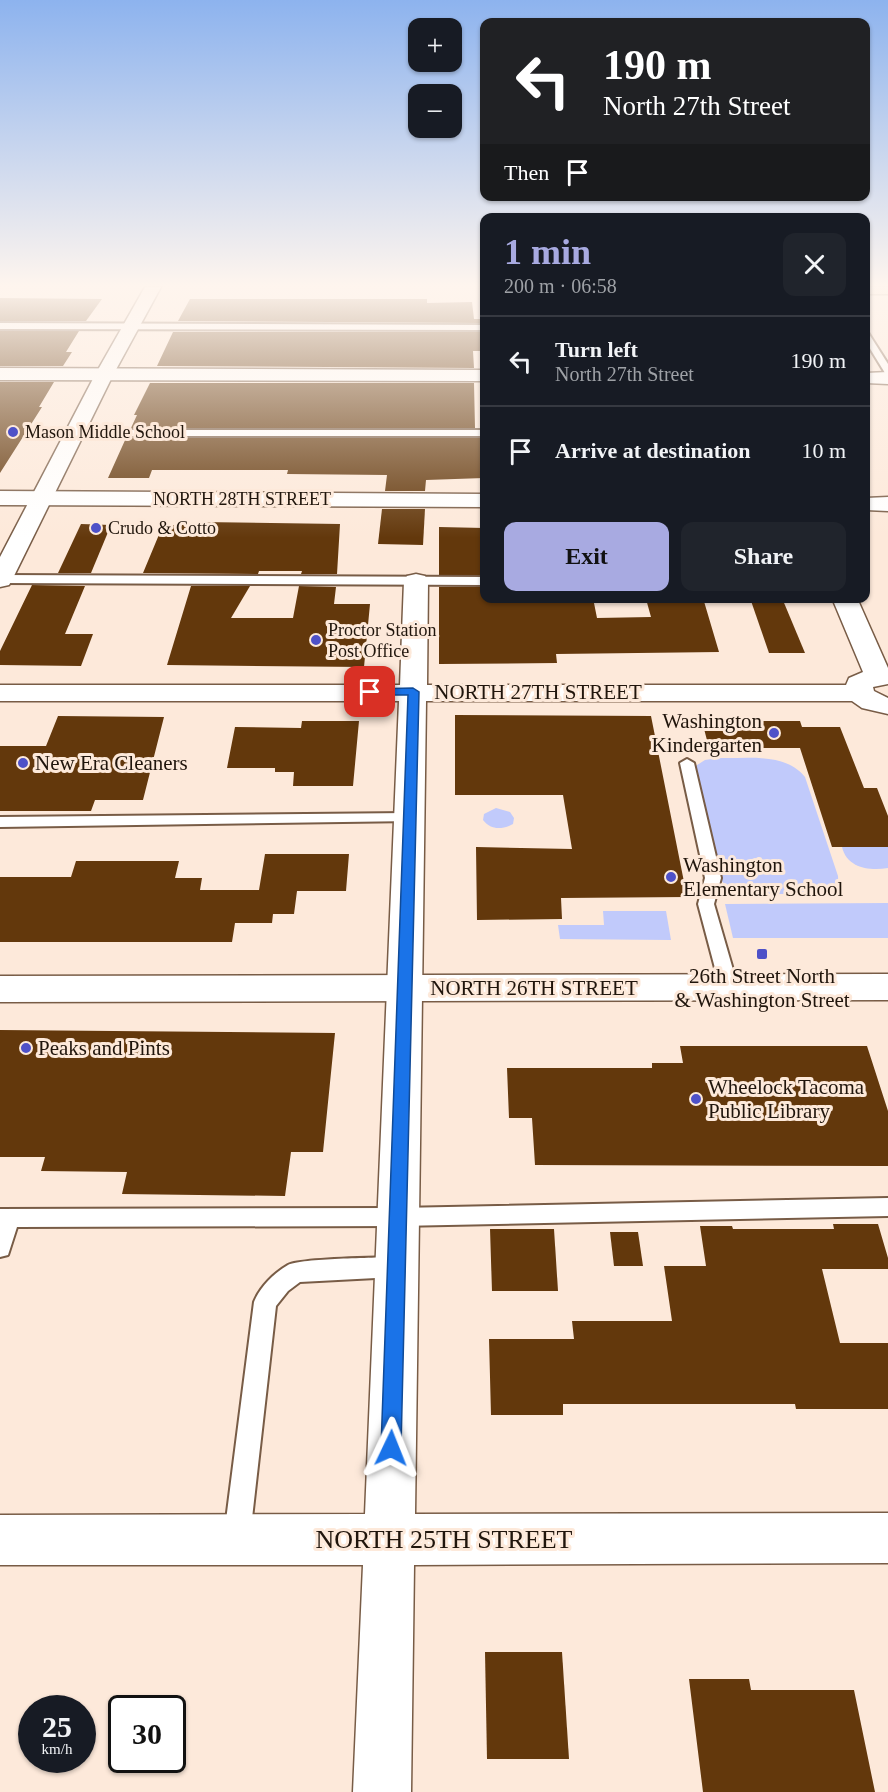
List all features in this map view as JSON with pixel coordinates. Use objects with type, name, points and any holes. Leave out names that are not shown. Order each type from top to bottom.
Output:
[{"type":"street","points":[[0,580],[106,371]]},
{"type":"street","points":[[0,374],[480,376]]},
{"type":"street","points":[[870,378],[888,378]]},
{"type":"street","name":"NORTH 28TH STREET","points":[[0,498],[480,501]]},
{"type":"street","points":[[870,504],[888,504]]},
{"type":"street","points":[[382,1792],[416,580]]},
{"type":"street","points":[[846,603],[875,683],[869,701],[888,706]]},
{"type":"street","name":"NORTH 27TH STREET","points":[[0,693],[413,692],[875,683]]},
{"type":"street","name":"NORTH 26TH STREET","points":[[0,989],[888,987]]},
{"type":"street","name":"NORTH 25TH STREET","points":[[0,1540],[888,1538]]},
{"type":"lane","points":[[75,433],[480,433]]},
{"type":"lane","points":[[0,580],[480,581]]},
{"type":"lane","points":[[687,763],[713,878],[706,904],[729,987]]},
{"type":"lane","points":[[0,822],[409,818]]},
{"type":"lane","points":[[0,1248],[4,1218],[398,1217],[888,1207]]},
{"type":"lane","points":[[237,1540],[265,1302],[280,1284],[296,1272],[396,1267]]},
{"type":"shaded area","points":[[718,758],[777,760],[797,769],[805,777],[838,876],[837,886],[833,890],[825,894],[742,894],[729,889],[720,879],[694,767],[705,760]]},
{"type":"shaded area","points":[[496,808],[510,812],[514,818],[513,824],[496,828],[489,826],[483,820],[484,814]]},
{"type":"shaded area","points":[[842,847],[888,847],[888,868],[874,869],[854,864]]},
{"type":"shaded area","points":[[888,903],[888,938],[733,938],[725,904]]},
{"type":"shaded area","points":[[603,911],[666,911],[671,940],[560,939],[558,925],[604,925]]},
{"type":"building","name":"Mason Middle School","points":[[0,382],[54,382],[39,407],[42,407],[0,473]]},
{"type":"building","points":[[150,383],[474,383],[475,428],[131,428],[137,415],[134,415]]},
{"type":"building","points":[[126,438],[480,438],[480,478],[426,480],[425,491],[385,491],[387,475],[287,474],[288,470],[152,470],[149,478],[108,478]]},
{"type":"building","points":[[382,509],[425,509],[423,545],[378,544]]},
{"type":"building","points":[[201,522],[340,524],[337,574],[301,574],[302,571],[259,571],[258,574],[143,573],[163,525],[200,525]]},
{"type":"building","points":[[81,524],[111,525],[91,573],[58,573]]},
{"type":"building","points":[[439,527],[480,528],[480,575],[439,575]]},
{"type":"building","points":[[32,585],[85,586],[65,634],[93,634],[81,666],[0,665],[0,651]]},
{"type":"building","points":[[191,586],[250,586],[231,618],[293,618],[299,586],[336,587],[334,604],[370,604],[364,667],[167,665]]},
{"type":"building","points":[[439,587],[480,587],[480,603],[594,603],[597,618],[651,617],[647,603],[704,603],[719,652],[556,654],[557,663],[439,664]]},
{"type":"building","points":[[752,603],[784,603],[805,653],[769,653]]},
{"type":"building","points":[[455,715],[651,716],[687,897],[561,898],[562,919],[477,920],[476,847],[572,849],[563,795],[455,795]]},
{"type":"building","points":[[58,716],[164,717],[143,800],[95,800],[91,811],[0,811],[0,746],[46,746]]},
{"type":"building","points":[[302,721],[359,721],[353,786],[293,786],[294,772],[275,772],[275,768],[227,768],[235,727],[301,728]]},
{"type":"building","points":[[702,721],[800,721],[802,727],[840,727],[864,788],[877,788],[888,816],[888,847],[832,847],[800,748],[709,748]]},
{"type":"building","points":[[265,854],[349,854],[346,891],[297,891],[294,914],[273,914],[272,923],[235,923],[232,942],[0,942],[0,877],[71,877],[76,861],[179,861],[175,878],[202,878],[200,890],[259,890]]},
{"type":"building","points":[[0,1030],[335,1033],[323,1152],[291,1152],[285,1196],[122,1194],[127,1172],[41,1171],[45,1157],[0,1157]]},
{"type":"building","name":"Wheelock Tacoma Public Library","points":[[680,1046],[867,1046],[888,1111],[888,1166],[535,1165],[532,1118],[509,1118],[507,1068],[652,1068],[652,1063],[683,1063]]},
{"type":"building","points":[[833,1224],[878,1224],[888,1258],[888,1269],[822,1269],[840,1343],[888,1343],[888,1409],[796,1409],[795,1404],[563,1404],[563,1415],[491,1415],[489,1339],[574,1339],[572,1321],[672,1321],[664,1266],[706,1266],[700,1226],[732,1226],[733,1229],[834,1229]]},
{"type":"building","points":[[490,1229],[554,1229],[558,1291],[492,1291]]},
{"type":"building","points":[[610,1232],[638,1232],[643,1266],[614,1266]]},
{"type":"building","points":[[485,1652],[562,1652],[569,1759],[487,1759]]},
{"type":"building","points":[[689,1679],[749,1679],[751,1690],[854,1690],[875,1792],[703,1792]]},
{"type":"place","name":"Mason Middle School","points":[[13,432]]},
{"type":"place","name":"Crudo & Cotto","points":[[96,528]]},
{"type":"place","name":"Proctor Station Post Office","points":[[316,640]]},
{"type":"place","name":"Washington Kindergarten","points":[[774,733]]},
{"type":"place","name":"New Era Cleaners","points":[[23,763]]},
{"type":"place","name":"Washington Elementary School","points":[[671,877]]},
{"type":"place","name":"26th Street North & Washington Street","points":[[762,954]]},
{"type":"place","name":"Peaks and Pints","points":[[26,1048]]},
{"type":"place","name":"Wheelock Tacoma Public Library","points":[[696,1099]]},
{"type":"route","points":[[370,692],[413,692],[391,1448]]}]
